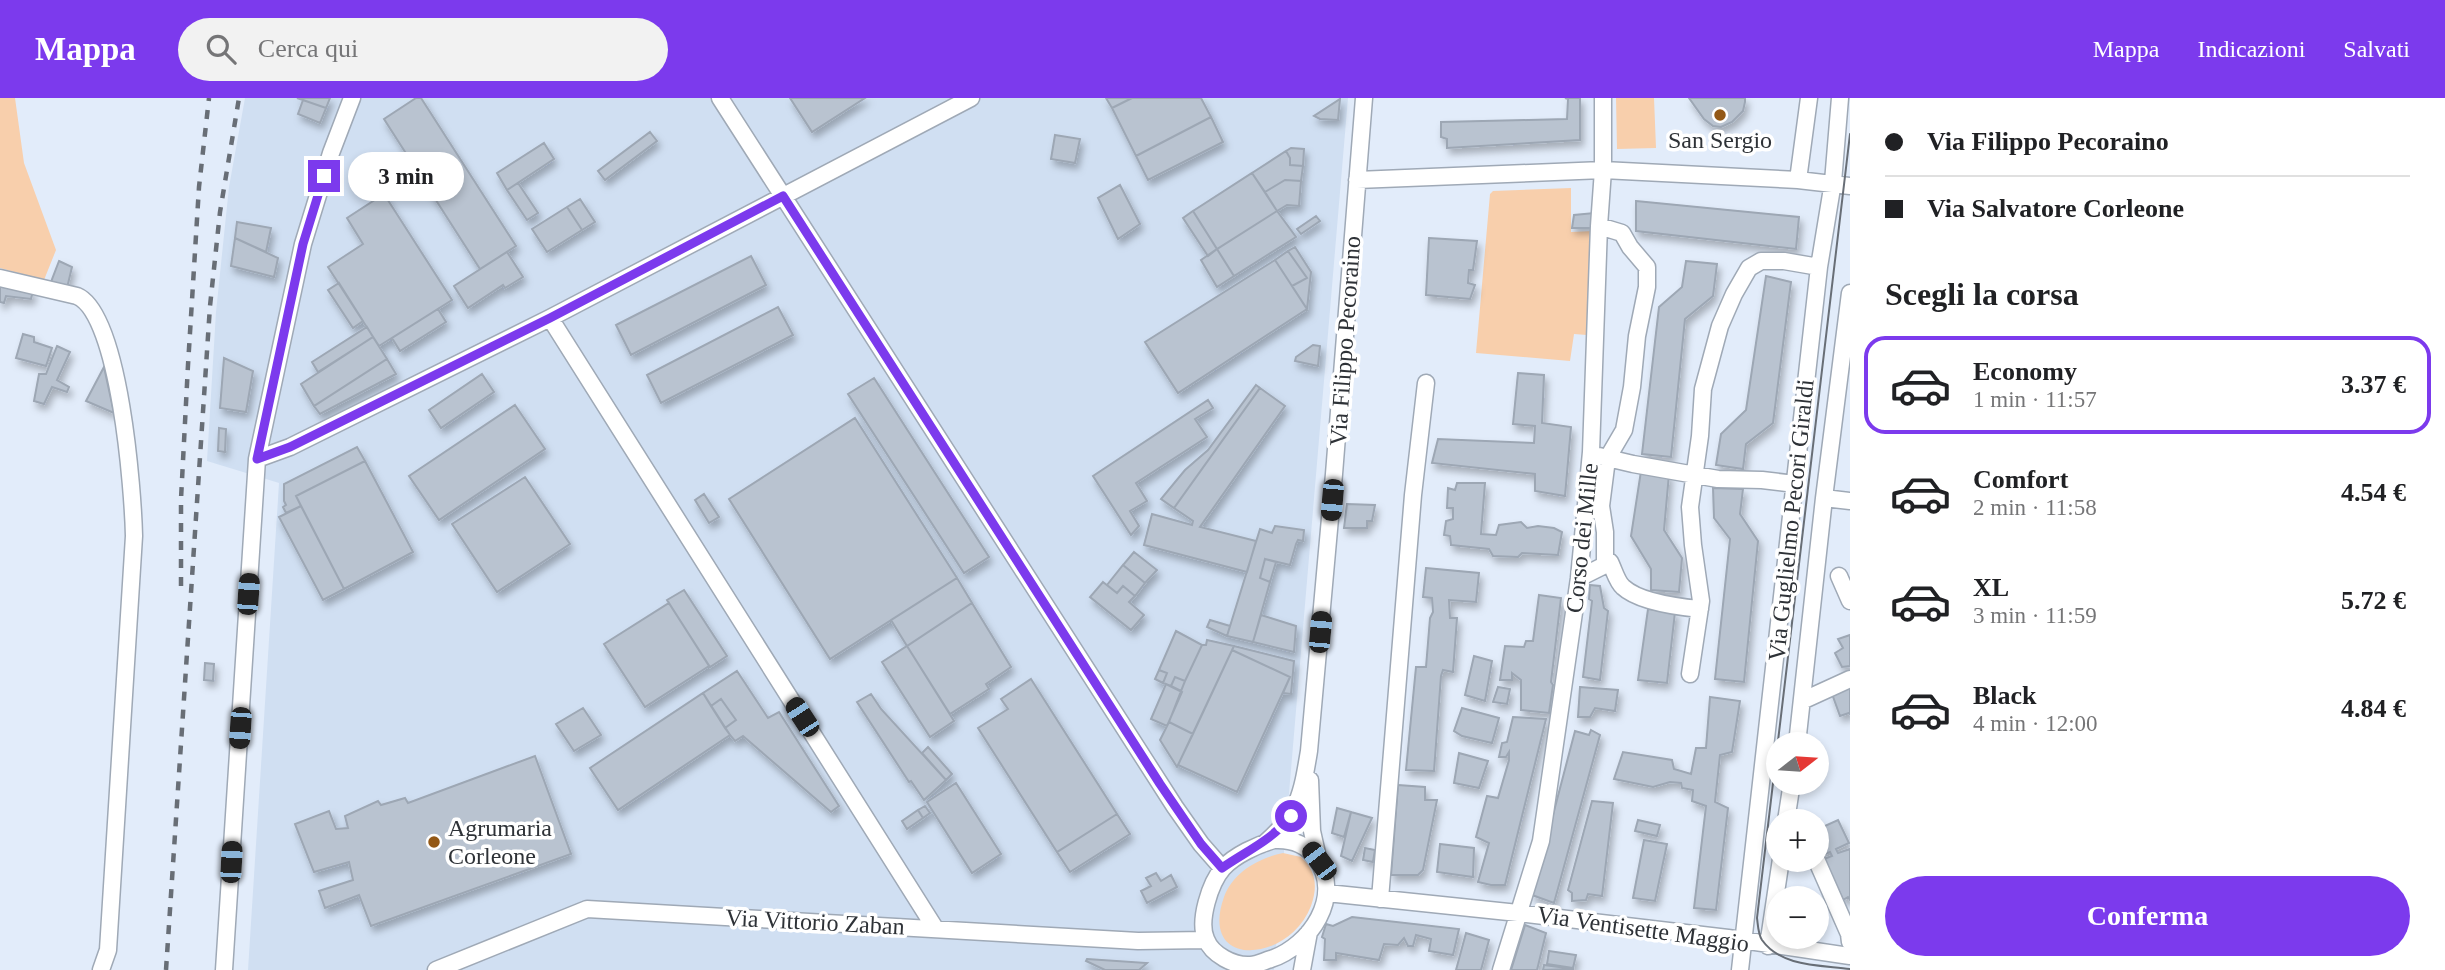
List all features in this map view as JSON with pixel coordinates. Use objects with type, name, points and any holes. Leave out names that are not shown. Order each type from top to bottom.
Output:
[{"type":"street","points":[[224,970],[257,459],[303,244],[331,153],[352,98]]},
{"type":"street","points":[[720,98],[1168,795],[1201,844],[1222,868]]},
{"type":"street","points":[[257,459],[290,447],[550,318],[971,98]]},
{"type":"street","name":"Via Filippo Pecoraino","points":[[1265,843],[1291,816],[1303,788],[1309,751],[1364,98]]},
{"type":"street","name":"Corso dei Mille","points":[[1501,970],[1541,841],[1579,579],[1591,452],[1598,226],[1603,170],[1603,98]]},
{"type":"street","points":[[1798,180],[1809,98]]},
{"type":"street","name":"Via Guglielmo Pecori Giraldi","points":[[1740,970],[1819,267],[1833,182],[1840,98]]},
{"type":"street","points":[[1357,180],[1603,170],[1833,182],[1850,186]]},
{"type":"street","points":[[1598,226],[1622,233],[1647,267],[1647,287],[1637,336],[1632,387],[1623,430],[1607,459],[1601,506],[1605,532],[1605,565]]},
{"type":"street","points":[[1690,674],[1700,609],[1690,507],[1700,436],[1703,389],[1720,326],[1749,268],[1761,261],[1784,261],[1819,267]]},
{"type":"street","points":[[0,278],[77,296],[86,301],[108,350],[123,413],[133,501],[134,536],[107,950],[101,970]]},
{"type":"street","name":"Via Guglielmo Pecori Giraldi","points":[[1799,732],[1824,498],[1850,293]]},
{"type":"street","points":[[550,318],[935,928]]},
{"type":"street","points":[[1380,899],[1413,495],[1426,383]]},
{"type":"street","points":[[1591,452],[1607,459],[1694,475],[1795,484]]},
{"type":"street","points":[[1824,498],[1850,501]]},
{"type":"street","points":[[1579,579],[1610,562],[1622,587],[1634,594],[1675,606],[1700,609]]},
{"type":"street","points":[[1839,576],[1850,601]]},
{"type":"street","points":[[1804,700],[1850,679]]},
{"type":"street","name":"Via Filippo Pecoraino","points":[[1309,751],[1312,831],[1319,861]]},
{"type":"street","points":[[1282,839],[1309,848],[1319,861],[1327,879],[1327,893],[1322,913],[1296,947],[1254,968],[1231,962],[1217,953],[1206,940],[1206,906],[1209,893],[1222,868],[1247,851],[1265,843],[1282,839]]},
{"type":"street","points":[[1822,872],[1849,933],[1849,950]]},
{"type":"street","name":"Via Ventisette Maggio","points":[[1327,893],[1518,913],[1766,946]]},
{"type":"street","name":"Via Vittorio Zaban","points":[[436,970],[587,909],[1138,941],[1206,940]]},
{"type":"street","points":[[1302,970],[1309,932]]},
{"type":"street","name":"Via Ventisette Maggio","points":[[1829,949],[1849,950]]},
{"type":"shaded area","points":[[0,98],[15,98],[24,163],[56,250],[44,280],[0,268]]},
{"type":"shaded area","points":[[245,98],[1348,98],[1274,970],[248,970],[279,483],[207,461],[216,312],[229,187]]},
{"type":"shaded area","points":[[1616,98],[1654,98],[1656,148],[1617,149]]},
{"type":"shaded area","points":[[1571,188],[1571,232],[1594,231],[1587,335],[1574,334],[1570,361],[1476,353],[1490,194],[1493,191]]},
{"type":"shaded area","points":[[1283,853],[1301,857],[1313,873],[1315,885],[1311,906],[1300,925],[1284,939],[1267,947],[1250,950],[1234,947],[1224,937],[1219,921],[1228,888],[1240,873],[1265,858]]},
{"type":"building","points":[[297,98],[330,98],[326,108]]},
{"type":"building","points":[[416,98],[421,98],[516,246],[480,269],[384,119]]},
{"type":"building","points":[[790,98],[865,98],[812,132]]},
{"type":"building","points":[[1106,98],[1132,98],[1112,108]]},
{"type":"building","points":[[1132,98],[1201,98],[1211,117],[1136,156],[1112,108]]},
{"type":"building","points":[[1565,98],[1580,98],[1580,140],[1447,148],[1447,139],[1441,137],[1441,122],[1567,119],[1568,99]]},
{"type":"building","name":"San Sergio","points":[[1689,98],[1745,98],[1745,102],[1743,111],[1732,122],[1721,127],[1713,126],[1704,119]]},
{"type":"building","points":[[1340,99],[1338,120],[1314,116]]},
{"type":"building","points":[[303,100],[326,108],[320,123],[298,114]]},
{"type":"building","points":[[1211,117],[1223,142],[1148,180],[1136,156]]},
{"type":"building","points":[[650,132],[657,141],[605,180],[598,171]]},
{"type":"building","points":[[1055,135],[1080,139],[1075,163],[1051,159]]},
{"type":"building","points":[[544,143],[554,159],[507,190],[497,173]]},
{"type":"building","points":[[1291,148],[1304,149],[1303,166],[1290,165],[1286,151]]},
{"type":"building","points":[[1286,151],[1290,165],[1303,166],[1301,181],[1285,180],[1265,192],[1252,173]]},
{"type":"building","points":[[1252,173],[1277,211],[1217,249],[1193,211]]},
{"type":"building","points":[[1285,180],[1301,181],[1299,206],[1287,205],[1277,211],[1265,192]]},
{"type":"building","points":[[518,183],[538,213],[527,220],[507,190]]},
{"type":"building","points":[[1120,185],[1140,224],[1118,239],[1098,198]]},
{"type":"building","points":[[384,194],[452,300],[379,346],[328,267],[363,244],[347,218]]},
{"type":"building","points":[[580,199],[595,222],[582,230],[567,207]]},
{"type":"building","points":[[1636,201],[1799,217],[1796,249],[1636,231]]},
{"type":"building","points":[[567,207],[582,230],[547,252],[532,229]]},
{"type":"building","points":[[1193,211],[1217,249],[1208,256],[1183,218]]},
{"type":"building","points":[[1277,211],[1296,237],[1234,276],[1217,249]]},
{"type":"building","points":[[1594,213],[1594,228],[1572,228],[1574,215]]},
{"type":"building","points":[[1316,216],[1320,221],[1301,234],[1297,229]]},
{"type":"building","points":[[237,222],[271,228],[266,252],[235,238]]},
{"type":"building","points":[[235,238],[278,258],[274,277],[231,266]]},
{"type":"building","points":[[1429,238],[1477,241],[1473,270],[1469,270],[1468,283],[1475,285],[1470,299],[1426,295]]},
{"type":"building","points":[[1295,247],[1311,272],[1307,309],[1292,286],[1307,278],[1288,251]]},
{"type":"building","points":[[1217,249],[1234,276],[1217,287],[1201,260]]},
{"type":"building","points":[[1288,251],[1307,278],[1292,286],[1275,260]]},
{"type":"building","points":[[507,252],[523,277],[505,288],[503,285],[468,308],[454,286]]},
{"type":"building","points":[[751,256],[766,285],[631,355],[616,325]]},
{"type":"building","points":[[1275,260],[1307,309],[1178,393],[1145,342]]},
{"type":"building","points":[[59,261],[72,267],[67,288],[51,282]]},
{"type":"building","points":[[1686,261],[1717,264],[1713,296],[1685,319],[1671,457],[1642,454],[1659,307],[1682,287]]},
{"type":"building","points":[[1766,276],[1791,282],[1773,423],[1746,444],[1743,469],[1716,465],[1721,434],[1746,410]]},
{"type":"building","points":[[0,283],[33,291],[31,299],[6,296],[4,303],[0,302]]},
{"type":"building","points":[[339,283],[363,321],[353,328],[328,290]]},
{"type":"building","points":[[778,307],[793,335],[661,403],[647,375]]},
{"type":"building","points":[[438,309],[446,322],[400,351],[392,338]]},
{"type":"building","points":[[367,327],[373,337],[318,372],[312,362]]},
{"type":"building","points":[[23,334],[34,337],[34,342],[52,348],[46,366],[16,358]]},
{"type":"building","points":[[373,337],[387,359],[314,406],[301,384]]},
{"type":"building","points":[[1313,345],[1320,346],[1318,366],[1295,361],[1296,357]]},
{"type":"building","points":[[57,346],[70,352],[57,380],[69,387],[67,392],[52,387],[44,404],[34,401],[39,374],[46,374]]},
{"type":"building","points":[[224,358],[253,371],[246,412],[220,408]]},
{"type":"building","points":[[387,359],[396,374],[320,414],[314,406]]},
{"type":"building","points":[[104,367],[114,413],[86,401]]},
{"type":"building","points":[[1518,373],[1544,375],[1542,423],[1571,427],[1565,496],[1535,491],[1535,474],[1432,463],[1438,439],[1534,443],[1535,426],[1513,424]]},
{"type":"building","points":[[482,374],[494,392],[441,428],[429,410]]},
{"type":"building","points":[[874,378],[989,557],[964,573],[848,394]]},
{"type":"building","points":[[1256,385],[1260,388],[1174,508],[1161,499],[1185,470],[1208,450]]},
{"type":"building","points":[[1260,388],[1285,406],[1200,527],[1256,541],[1247,572],[1144,545],[1152,514],[1192,525],[1193,521],[1174,508]]},
{"type":"building","points":[[1208,400],[1213,408],[1195,419],[1207,437],[1136,483],[1147,501],[1130,511],[1139,526],[1131,535],[1093,476]]},
{"type":"building","points":[[515,405],[545,449],[439,520],[409,476]]},
{"type":"building","points":[[855,418],[957,578],[830,659],[729,499]]},
{"type":"building","points":[[219,428],[226,429],[225,452],[218,451]]},
{"type":"building","points":[[357,447],[365,461],[296,496],[301,506],[286,513],[283,507],[286,505],[284,484]]},
{"type":"building","points":[[365,461],[413,552],[344,589],[296,496]]},
{"type":"building","points":[[1641,471],[1669,474],[1664,530],[1682,558],[1679,592],[1651,590],[1651,569],[1631,536]]},
{"type":"building","points":[[525,477],[570,544],[497,592],[452,524]]},
{"type":"building","points":[[1457,483],[1485,483],[1481,534],[1496,535],[1499,525],[1521,522],[1527,528],[1554,528],[1562,532],[1558,555],[1522,553],[1518,557],[1493,556],[1489,549],[1451,545],[1450,536],[1444,535],[1446,521],[1453,519],[1453,508],[1447,508],[1448,488],[1455,490]]},
{"type":"building","points":[[1713,488],[1743,489],[1740,514],[1758,541],[1744,682],[1715,679],[1730,539],[1714,518]]},
{"type":"building","points":[[704,494],[719,517],[709,523],[695,500]]},
{"type":"building","points":[[1347,504],[1375,505],[1372,521],[1367,521],[1367,528],[1344,528]]},
{"type":"building","points":[[301,506],[344,589],[323,600],[279,517]]},
{"type":"building","points":[[1275,526],[1304,530],[1303,541],[1298,540],[1290,565],[1265,559],[1260,578],[1270,582],[1253,642],[1227,636],[1260,529],[1272,533]]},
{"type":"building","points":[[1134,552],[1157,570],[1145,583],[1123,565]]},
{"type":"building","points":[[1265,559],[1276,562],[1270,582],[1260,578]]},
{"type":"building","points":[[1123,565],[1145,583],[1135,596],[1123,586],[1117,593],[1107,585]]},
{"type":"building","points":[[1426,568],[1479,573],[1476,602],[1449,600],[1450,618],[1457,618],[1453,672],[1443,670],[1441,676],[1434,771],[1406,770],[1416,667],[1426,667],[1430,618],[1433,612],[1432,598],[1423,597]]},
{"type":"building","points":[[957,578],[972,603],[907,646],[891,620]]},
{"type":"building","points":[[1103,582],[1117,593],[1123,586],[1135,596],[1129,602],[1144,615],[1131,630],[1090,597]]},
{"type":"building","points":[[1590,585],[1600,586],[1604,608],[1608,611],[1600,680],[1583,677],[1592,601],[1589,599]]},
{"type":"building","points":[[684,590],[727,656],[710,667],[667,600]]},
{"type":"building","points":[[1539,595],[1561,598],[1549,713],[1521,710],[1521,680],[1512,673],[1512,680],[1500,680],[1505,646],[1524,647],[1526,641],[1533,641]]},
{"type":"building","points":[[669,603],[709,666],[645,707],[604,644]]},
{"type":"building","points":[[972,603],[1011,667],[986,684],[989,689],[950,714],[907,646]]},
{"type":"building","points":[[1648,609],[1675,612],[1667,683],[1638,680]]},
{"type":"building","points":[[1261,615],[1296,626],[1294,652],[1253,642]]},
{"type":"building","points":[[1210,620],[1230,626],[1227,636],[1207,627]]},
{"type":"building","points":[[1176,631],[1202,645],[1185,681],[1175,677],[1171,686],[1163,683],[1167,673],[1159,670]]},
{"type":"building","points":[[1850,635],[1850,666],[1842,667],[1835,653],[1843,648],[1838,639]]},
{"type":"building","points":[[1207,640],[1234,646],[1193,734],[1169,722],[1185,681]]},
{"type":"building","points":[[907,646],[954,721],[930,737],[882,662]]},
{"type":"building","points":[[1234,646],[1294,661],[1291,694],[1283,693],[1290,677],[1232,650]]},
{"type":"building","points":[[1232,650],[1290,677],[1237,792],[1178,765]]},
{"type":"building","points":[[1474,656],[1492,661],[1485,701],[1465,695]]},
{"type":"building","points":[[205,663],[214,664],[213,681],[204,680]]},
{"type":"building","points":[[1159,670],[1167,673],[1163,683],[1155,679]]},
{"type":"building","points":[[737,671],[768,718],[779,712],[839,806],[831,812],[743,736],[735,741],[725,728],[736,720],[721,699],[711,706],[703,693]]},
{"type":"building","points":[[1175,677],[1185,681],[1181,691],[1171,686]]},
{"type":"building","points":[[1031,679],[1117,814],[1057,852],[978,728],[1008,709],[1001,699]]},
{"type":"building","points":[[1166,684],[1182,692],[1167,726],[1151,719]]},
{"type":"building","points":[[1850,684],[1850,714],[1840,716],[1831,691]]},
{"type":"building","points":[[1498,687],[1510,689],[1507,704],[1493,702]]},
{"type":"building","points":[[1580,687],[1618,690],[1615,711],[1595,708],[1590,717],[1578,717]]},
{"type":"building","points":[[703,693],[730,735],[618,810],[590,768]]},
{"type":"building","points":[[871,694],[881,709],[946,780],[924,800],[911,781],[909,782],[857,702]]},
{"type":"building","points":[[1710,697],[1740,701],[1732,752],[1720,755],[1715,802],[1728,808],[1716,910],[1694,908],[1706,806],[1692,801],[1693,790],[1682,788],[1681,783],[1670,782],[1653,787],[1614,779],[1623,752],[1672,760],[1674,769],[1691,774],[1696,748],[1706,748]]},
{"type":"building","points":[[721,699],[736,720],[725,728],[711,706]]},
{"type":"building","points":[[583,708],[601,735],[574,751],[556,724]]},
{"type":"building","points":[[1462,708],[1499,718],[1492,743],[1462,736],[1454,731]]},
{"type":"building","points":[[1513,717],[1546,719],[1505,885],[1491,885],[1478,882],[1489,843],[1476,837],[1487,796],[1498,798],[1509,752],[1506,757],[1499,757],[1502,743],[1507,742]]},
{"type":"building","points":[[1169,722],[1193,734],[1177,767],[1160,740]]},
{"type":"building","points":[[1591,730],[1600,735],[1554,903],[1532,895],[1575,731],[1589,735]]},
{"type":"building","points":[[928,747],[952,774],[946,780],[922,753]]},
{"type":"building","points":[[1459,753],[1488,761],[1479,788],[1454,783]]},
{"type":"building","name":"Agrumaria Corleone","points":[[535,756],[571,854],[371,926],[359,895],[325,908],[319,891],[353,880],[349,862],[314,872],[295,824],[329,811],[336,829],[348,828],[345,816],[378,801],[381,805],[405,798],[408,803]]},
{"type":"building","points":[[956,783],[1001,854],[972,873],[927,802]]},
{"type":"building","points":[[1398,785],[1425,787],[1425,800],[1437,800],[1423,870],[1418,875],[1391,875]]},
{"type":"building","points":[[1592,801],[1613,803],[1602,896],[1588,894],[1586,900],[1572,901],[1572,893],[1568,890]]},
{"type":"building","points":[[925,806],[930,813],[923,818],[918,810]]},
{"type":"building","points":[[1337,808],[1351,812],[1344,837],[1332,833]]},
{"type":"building","points":[[918,810],[923,818],[907,829],[902,821]]},
{"type":"building","points":[[1351,812],[1372,818],[1352,861],[1341,856]]},
{"type":"building","points":[[1117,814],[1130,834],[1070,872],[1057,852]]},
{"type":"building","points":[[1638,820],[1660,825],[1657,836],[1635,831]]},
{"type":"building","points":[[1838,820],[1849,843],[1836,849],[1838,853],[1850,849],[1850,900],[1848,897],[1843,900],[1829,870],[1829,857],[1832,856],[1829,852],[1829,824]]},
{"type":"building","points":[[1644,840],[1667,844],[1655,901],[1633,898]]},
{"type":"building","points":[[1440,844],[1474,848],[1473,877],[1437,872]]},
{"type":"building","points":[[1365,848],[1375,850],[1373,862],[1363,860]]},
{"type":"building","points":[[1156,873],[1161,881],[1171,875],[1177,887],[1147,903],[1141,891],[1151,886],[1146,878]]},
{"type":"building","points":[[1352,917],[1459,929],[1453,955],[1429,951],[1431,939],[1416,935],[1413,946],[1408,946],[1404,938],[1398,945],[1384,944],[1379,960],[1336,953],[1336,960],[1324,960],[1325,939],[1322,937],[1326,924],[1333,926]]},
{"type":"building","points":[[1525,925],[1546,933],[1537,970],[1511,970]]},
{"type":"building","points":[[1466,933],[1489,940],[1481,970],[1456,970]]},
{"type":"building","points":[[1549,951],[1576,955],[1573,968],[1547,964]]},
{"type":"building","points":[[1086,961],[1147,963],[1139,970],[1105,970]]},
{"type":"building","points":[[1544,965],[1574,969],[1543,970]]},
{"type":"tram line","points":[[1850,134],[1757,918],[1762,940],[1780,955],[1802,963],[1850,969]]},
{"type":"railway","points":[[181,586],[181,499],[188,365],[199,187],[209,98]]},
{"type":"railway","points":[[166,970],[210,306],[220,212],[239,98]]},
{"type":"place","name":"San Sergio","points":[[1720,115]]},
{"type":"place","name":"Agrumaria Corleone","points":[[434,842]]},
{"type":"route","points":[[324,176],[303,244],[257,459],[290,447],[550,318],[783,196],[1201,844],[1222,868],[1247,851],[1265,843],[1291,816]]}]
